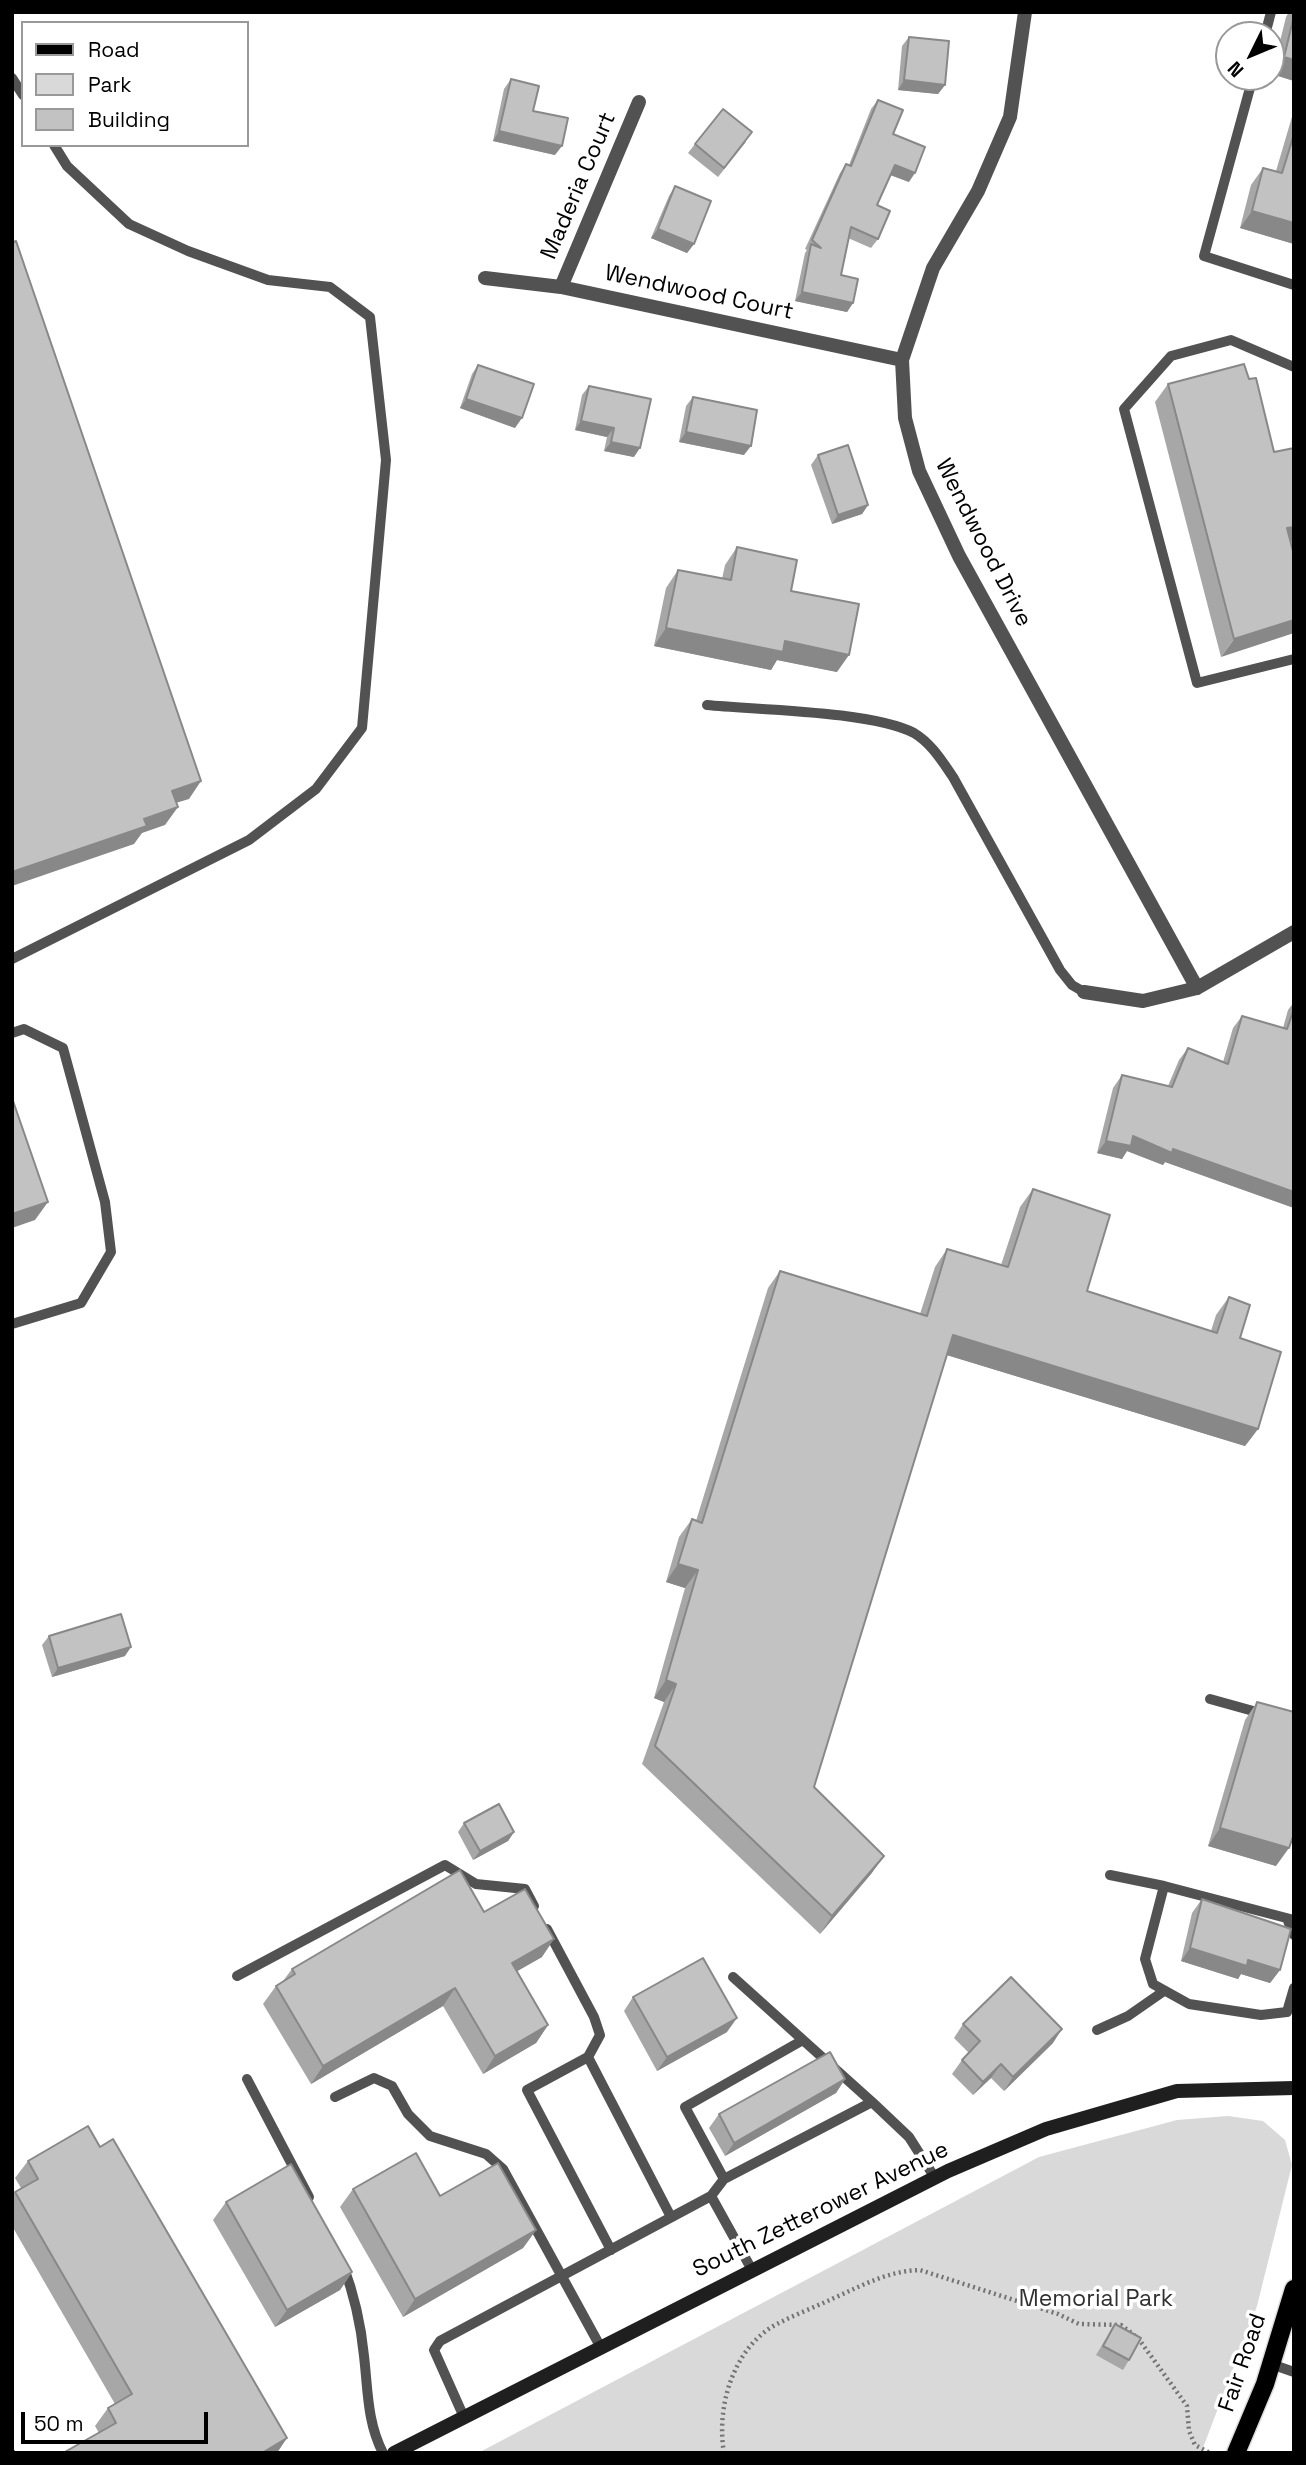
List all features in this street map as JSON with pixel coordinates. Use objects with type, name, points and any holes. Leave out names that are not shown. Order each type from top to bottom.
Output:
[{"type":"main road","name":"Fair Road","points":[[1236,2453],[1271,2364],[1294,2289]]},
{"type":"street","name":"Wendwood Drive","points":[[1025,12],[1010,117],[978,191],[933,268],[902,360],[905,418],[919,471],[959,556],[1197,988]]},
{"type":"street","name":"Maderia Court","points":[[561,287],[639,102]]},
{"type":"street","name":"Wendwood Court","points":[[485,278],[561,287],[902,360]]},
{"type":"street","points":[[1083,992],[1143,1001],[1197,988],[1294,932]]},
{"type":"street","name":"South Zetterower Avenue","points":[[394,2453],[463,2415],[935,2178],[1046,2129],[1177,2091],[1294,2088]]},
{"type":"lane","points":[[1249,91],[1204,256],[1294,285]]},
{"type":"lane","points":[[12,959],[249,840],[316,789],[362,728],[386,460],[370,317],[330,287],[268,280],[188,251],[129,224],[66,166],[55,147]]},
{"type":"lane","points":[[1294,367],[1231,340],[1171,356],[1124,410],[1197,683],[1294,659]]},
{"type":"lane","points":[[707,705],[861,719],[895,725],[916,734],[933,750],[953,777],[1060,970],[1072,985],[1083,992]]},
{"type":"lane","points":[[12,1033],[24,1029],[63,1048],[105,1202],[111,1252],[81,1303],[12,1324]]},
{"type":"lane","points":[[1210,1699],[1282,1720]]},
{"type":"lane","points":[[237,1976],[444,1865],[476,1884],[525,1889],[538,1912]]},
{"type":"lane","points":[[1110,1875],[1164,1886],[1291,1920],[1294,1935]]},
{"type":"lane","points":[[1164,1886],[1145,1959],[1153,1984],[1189,2004],[1261,2015],[1287,2012],[1294,1988]]},
{"type":"lane","points":[[544,1924],[594,2017],[600,2035],[587,2057],[527,2090],[611,2250]]},
{"type":"lane","points":[[733,1978],[909,2137],[935,2178]]},
{"type":"lane","points":[[1097,2030],[1128,2016],[1164,1991]]},
{"type":"lane","points":[[724,2179],[685,2107],[803,2040]]},
{"type":"lane","points":[[587,2057],[671,2217]]},
{"type":"lane","points":[[335,2097],[373,2078],[392,2086],[408,2114],[430,2136],[486,2154],[503,2169],[600,2346]]},
{"type":"lane","points":[[247,2079],[318,2214]]},
{"type":"lane","points":[[463,2415],[437,2361],[435,2350],[440,2341],[711,2196],[724,2179],[872,2102]]},
{"type":"lane","points":[[711,2196],[752,2270]]},
{"type":"lane","points":[[337,2250],[353,2290],[364,2353],[370,2423],[383,2453]]},
{"type":"lane","points":[[1271,2364],[1294,2372]]},
{"type":"path","points":[[724,2453],[722,2440],[726,2403],[733,2372],[749,2347],[773,2326],[867,2283],[897,2271],[920,2270],[1058,2314],[1079,2324],[1121,2325],[1138,2339],[1172,2382],[1187,2406],[1189,2431],[1195,2445],[1210,2453]]},
{"type":"green space","name":"Memorial Park","points":[[1228,2116],[1263,2121],[1285,2140],[1292,2165],[1257,2306],[1201,2453],[478,2453],[1039,2157],[1177,2120]]},
{"type":"building","points":[[1294,16],[1294,60],[1285,57]]},
{"type":"building","points":[[909,37],[949,41],[945,85],[904,80]]},
{"type":"building","points":[[511,79],[539,86],[533,111],[568,118],[562,146],[499,131]]},
{"type":"building","points":[[878,100],[903,110],[893,134],[925,147],[915,173],[895,165],[877,205],[890,211],[878,239],[851,227],[841,275],[858,279],[853,303],[802,292],[811,244],[821,248],[812,240],[846,164],[851,166]]},
{"type":"building","points":[[723,109],[752,132],[724,168],[695,144]]},
{"type":"building","points":[[1294,134],[1294,223],[1252,211],[1263,168],[1282,173]]},
{"type":"building","points":[[675,186],[711,201],[694,244],[658,229]]},
{"type":"building","points":[[16,241],[201,781],[172,791],[178,807],[144,819],[147,826],[12,872],[12,243]]},
{"type":"building","points":[[1244,364],[1249,379],[1256,378],[1274,452],[1294,448],[1294,527],[1287,528],[1294,555],[1294,620],[1234,639],[1168,384]]},
{"type":"building","points":[[478,365],[534,384],[522,418],[466,399]]},
{"type":"building","points":[[589,386],[651,399],[640,448],[611,442],[614,428],[581,421]]},
{"type":"building","points":[[693,397],[757,410],[751,446],[686,432]]},
{"type":"building","points":[[848,445],[868,505],[838,515],[818,455]]},
{"type":"building","points":[[737,547],[797,560],[791,591],[859,604],[849,655],[785,641],[783,652],[666,628],[678,570],[731,580]]},
{"type":"building","points":[[1294,1009],[1294,1192],[1173,1149],[1172,1153],[1133,1136],[1131,1146],[1106,1141],[1122,1075],[1172,1087],[1188,1048],[1228,1064],[1242,1016],[1287,1029]]},
{"type":"building","points":[[12,1098],[48,1202],[12,1214]]},
{"type":"building","points":[[1033,1189],[1110,1215],[1087,1291],[1217,1333],[1229,1297],[1250,1305],[1240,1338],[1281,1352],[1258,1429],[953,1335],[814,1787],[884,1856],[832,1916],[655,1746],[676,1684],[666,1680],[698,1570],[678,1564],[692,1519],[702,1523],[780,1271],[927,1316],[947,1249],[1008,1267]]},
{"type":"building","points":[[121,1614],[131,1647],[58,1668],[49,1636]]},
{"type":"building","points":[[1257,1702],[1294,1712],[1294,1834],[1289,1848],[1220,1828]]},
{"type":"building","points":[[499,1804],[514,1832],[480,1851],[464,1823]]},
{"type":"building","points":[[460,1870],[484,1912],[525,1889],[554,1939],[512,1963],[548,2025],[495,2056],[455,1988],[323,2066],[276,1986],[295,1974],[292,1969]]},
{"type":"building","points":[[1202,1899],[1291,1929],[1280,1970],[1248,1960],[1247,1966],[1190,1948]]},
{"type":"building","points":[[703,1958],[737,2018],[667,2057],[633,1997]]},
{"type":"building","points":[[1011,1977],[1062,2029],[1013,2077],[1001,2064],[983,2082],[962,2060],[980,2041],[963,2024]]},
{"type":"building","points":[[830,2052],[845,2079],[734,2143],[719,2114]]},
{"type":"building","points":[[88,2126],[100,2147],[113,2139],[287,2438],[262,2453],[63,2453],[116,2423],[108,2408],[132,2394],[15,2192],[38,2179],[28,2161]]},
{"type":"building","points":[[416,2153],[440,2196],[498,2163],[536,2230],[415,2299],[353,2189]]},
{"type":"building","points":[[291,2164],[352,2272],[287,2310],[226,2202]]},
{"type":"building","points":[[1115,2324],[1141,2338],[1129,2360],[1103,2346]]}]
